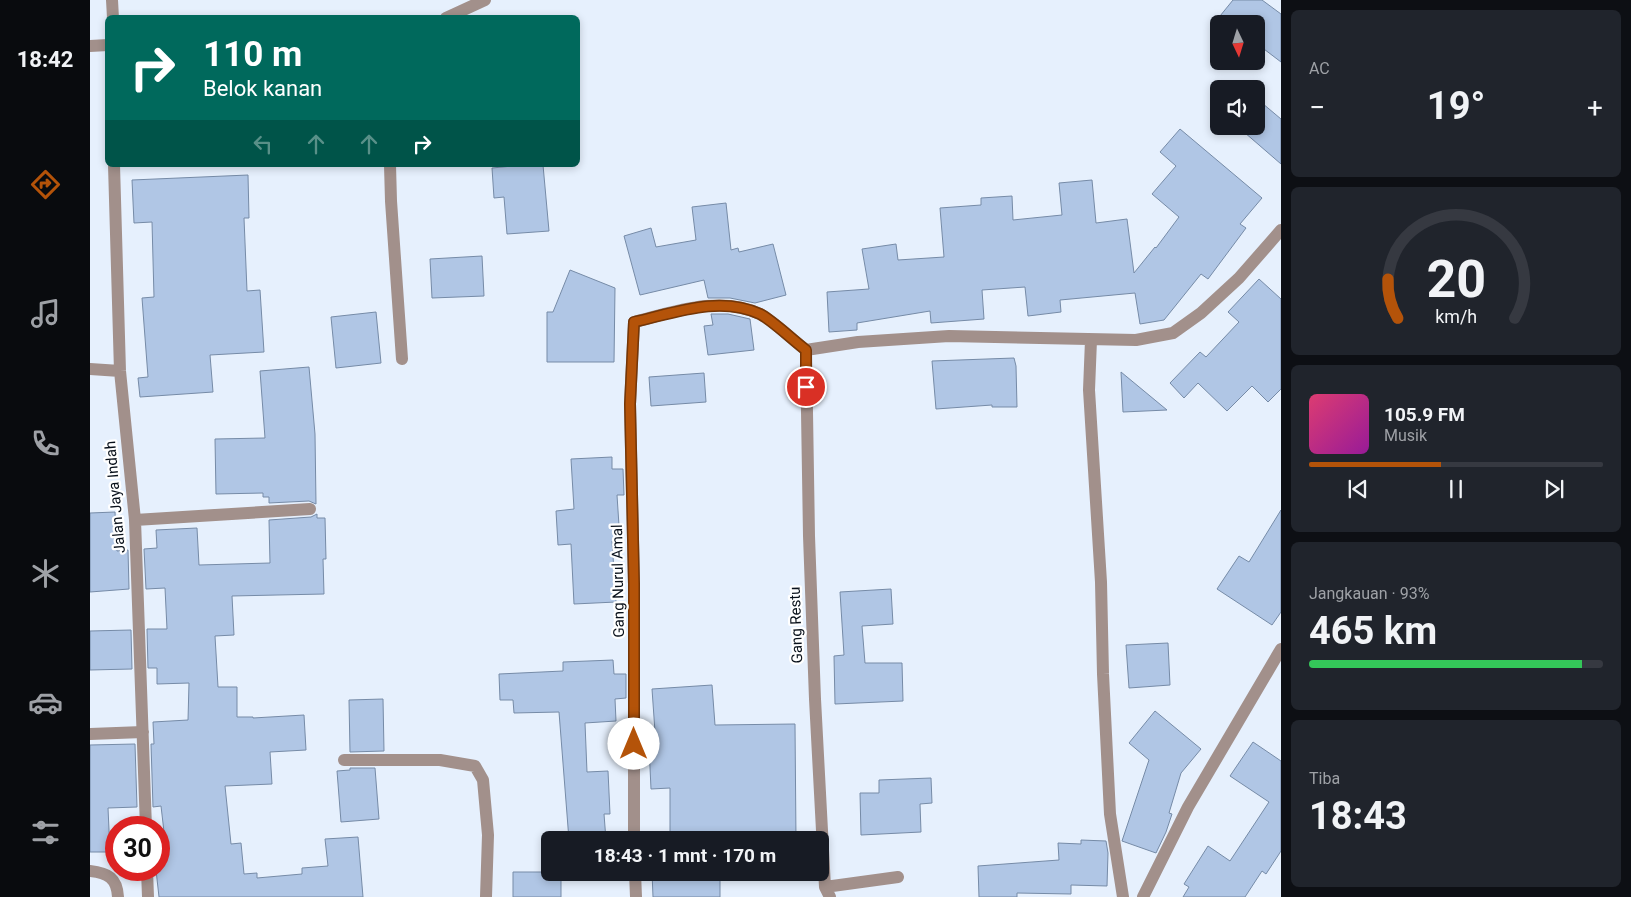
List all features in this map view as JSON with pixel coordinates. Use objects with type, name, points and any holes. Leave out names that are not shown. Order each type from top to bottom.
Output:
[{"type":"street","points":[[112,0],[113,15]]},
{"type":"street","points":[[452,15],[485,0]]},
{"type":"street","points":[[90,46],[105,45]]},
{"type":"street","name":"Jalan Jaya Indah","points":[[114,167],[120,371],[135,520],[146,816]]},
{"type":"street","points":[[390,167],[402,359]]},
{"type":"street","points":[[806,350],[858,342],[949,336],[1136,340],[1173,332],[1201,313],[1240,278],[1281,230]]},
{"type":"street","name":"Gang Nurul Amal","points":[[634,831],[634,584],[630,404],[634,322],[699,306],[734,306],[760,314],[806,350]]},
{"type":"street","points":[[1091,340],[1089,390],[1101,582],[1103,674],[1110,814],[1123,897]]},
{"type":"street","name":"Gang Restu","points":[[806,350],[809,536],[815,699],[827,892]]},
{"type":"street","points":[[90,369],[120,371]]},
{"type":"street","points":[[135,520],[310,509]]},
{"type":"street","points":[[1143,897],[1188,807],[1281,649]]},
{"type":"street","points":[[90,734],[142,732]]},
{"type":"street","points":[[344,760],[440,760],[475,766],[483,780],[488,835],[486,897]]},
{"type":"street","points":[[90,871],[104,873],[114,881],[118,895]]},
{"type":"street","points":[[827,892],[898,877]]},
{"type":"street","points":[[147,881],[148,897]]},
{"type":"street","points":[[635,881],[636,897]]},
{"type":"building","points":[[1233,0],[1262,0],[1281,14],[1281,62],[1265,50],[1265,15],[1221,15]]},
{"type":"building","points":[[1265,106],[1281,119],[1281,164],[1247,135],[1265,135]]},
{"type":"building","points":[[1180,129],[1262,198],[1240,224],[1246,228],[1208,279],[1201,274],[1164,320],[1140,324],[1135,293],[1060,300],[1061,312],[1028,316],[1025,287],[982,290],[984,319],[931,323],[930,311],[857,323],[857,330],[829,332],[827,292],[869,289],[862,249],[896,244],[898,260],[944,257],[940,208],[981,205],[981,198],[1012,196],[1013,220],[1062,215],[1059,183],[1092,180],[1096,223],[1127,219],[1134,273],[1179,217],[1152,194],[1176,166],[1160,152]]},
{"type":"building","points":[[543,167],[549,231],[507,234],[504,197],[494,198],[492,168]]},
{"type":"building","points":[[248,175],[249,218],[244,218],[247,291],[260,290],[264,352],[210,355],[213,392],[140,397],[138,378],[148,377],[142,298],[154,297],[152,222],[134,223],[132,180]]},
{"type":"building","points":[[726,203],[731,250],[738,248],[739,252],[773,244],[786,295],[755,303],[730,298],[708,298],[704,280],[640,295],[624,236],[651,228],[656,247],[696,240],[692,207]]},
{"type":"building","points":[[482,256],[484,296],[432,298],[430,259]]},
{"type":"building","points":[[570,270],[615,288],[614,362],[547,362],[547,312],[553,312]]},
{"type":"building","points":[[1259,279],[1281,299],[1281,389],[1268,402],[1252,386],[1227,411],[1198,383],[1184,398],[1170,383],[1200,352],[1206,357],[1239,322],[1228,312]]},
{"type":"building","points":[[376,312],[381,363],[336,368],[331,317]]},
{"type":"building","points":[[711,314],[728,314],[750,319],[754,350],[708,355],[704,326],[713,325]]},
{"type":"building","points":[[1014,358],[1016,366],[1017,407],[992,407],[992,405],[936,409],[932,361]]},
{"type":"building","points":[[309,367],[315,434],[316,504],[309,501],[269,503],[269,497],[263,497],[263,493],[216,494],[215,439],[265,438],[260,371]]},
{"type":"building","points":[[1121,372],[1167,410],[1123,412]]},
{"type":"building","points":[[704,373],[706,402],[651,406],[649,377]]},
{"type":"building","points":[[612,457],[612,469],[623,469],[624,495],[617,495],[620,541],[612,541],[616,602],[574,604],[571,544],[558,545],[556,511],[574,509],[571,459]]},
{"type":"building","points":[[1281,510],[1281,612],[1272,625],[1217,589],[1239,556],[1249,562]]},
{"type":"building","points":[[115,512],[117,551],[128,550],[129,589],[90,592],[90,513]]},
{"type":"building","points":[[317,514],[317,518],[325,518],[326,559],[323,559],[324,594],[232,596],[234,635],[215,636],[218,687],[237,687],[237,717],[304,715],[306,750],[270,752],[272,784],[225,786],[231,844],[241,843],[244,874],[257,873],[257,878],[302,874],[302,868],[328,866],[325,839],[358,837],[363,897],[159,897],[157,881],[170,881],[170,816],[162,816],[161,806],[153,807],[151,744],[154,744],[153,722],[188,720],[189,683],[157,684],[157,668],[148,668],[147,629],[167,629],[165,588],[146,589],[144,549],[157,548],[156,530],[197,528],[199,565],[270,563],[269,520],[311,517]]},
{"type":"building","points":[[891,589],[893,624],[862,626],[865,663],[902,663],[903,701],[835,704],[834,656],[844,655],[840,592]]},
{"type":"building","points":[[131,630],[132,669],[90,670],[90,631]]},
{"type":"building","points":[[1168,643],[1170,685],[1129,688],[1126,645]]},
{"type":"building","points":[[613,660],[614,674],[626,674],[626,698],[615,699],[616,721],[585,723],[587,772],[608,771],[610,814],[604,814],[605,831],[568,831],[559,712],[514,713],[513,700],[500,700],[499,674],[563,671],[563,662]]},
{"type":"building","points":[[712,685],[715,725],[795,724],[796,831],[670,831],[670,788],[651,789],[649,746],[656,746],[652,689]]},
{"type":"building","points":[[383,699],[384,751],[350,752],[349,700]]},
{"type":"building","points":[[1155,711],[1201,749],[1181,773],[1169,813],[1172,814],[1156,853],[1122,841],[1149,760],[1129,743]]},
{"type":"building","points":[[1253,742],[1281,761],[1281,851],[1266,874],[1262,871],[1245,897],[1183,897],[1189,887],[1184,884],[1208,846],[1230,861],[1269,802],[1230,776]]},
{"type":"building","points":[[135,744],[137,807],[108,808],[108,816],[105,816],[105,852],[90,852],[90,745]]},
{"type":"building","points":[[350,768],[375,768],[379,819],[341,822],[337,771],[350,770]]},
{"type":"building","points":[[931,778],[932,803],[920,804],[921,832],[861,835],[860,793],[879,793],[879,780]]},
{"type":"building","points":[[1081,840],[1106,841],[1108,853],[1107,886],[1071,885],[1071,894],[1017,893],[1017,897],[979,897],[978,866],[1059,860],[1058,843],[1081,844]]},
{"type":"building","points":[[513,872],[541,872],[541,881],[561,881],[561,897],[513,897]]},
{"type":"building","points":[[652,881],[720,881],[720,897],[653,897]]},
{"type":"route","points":[[634,744],[634,584],[630,404],[634,322],[699,306],[734,306],[760,314],[806,350],[806,387]]}]
